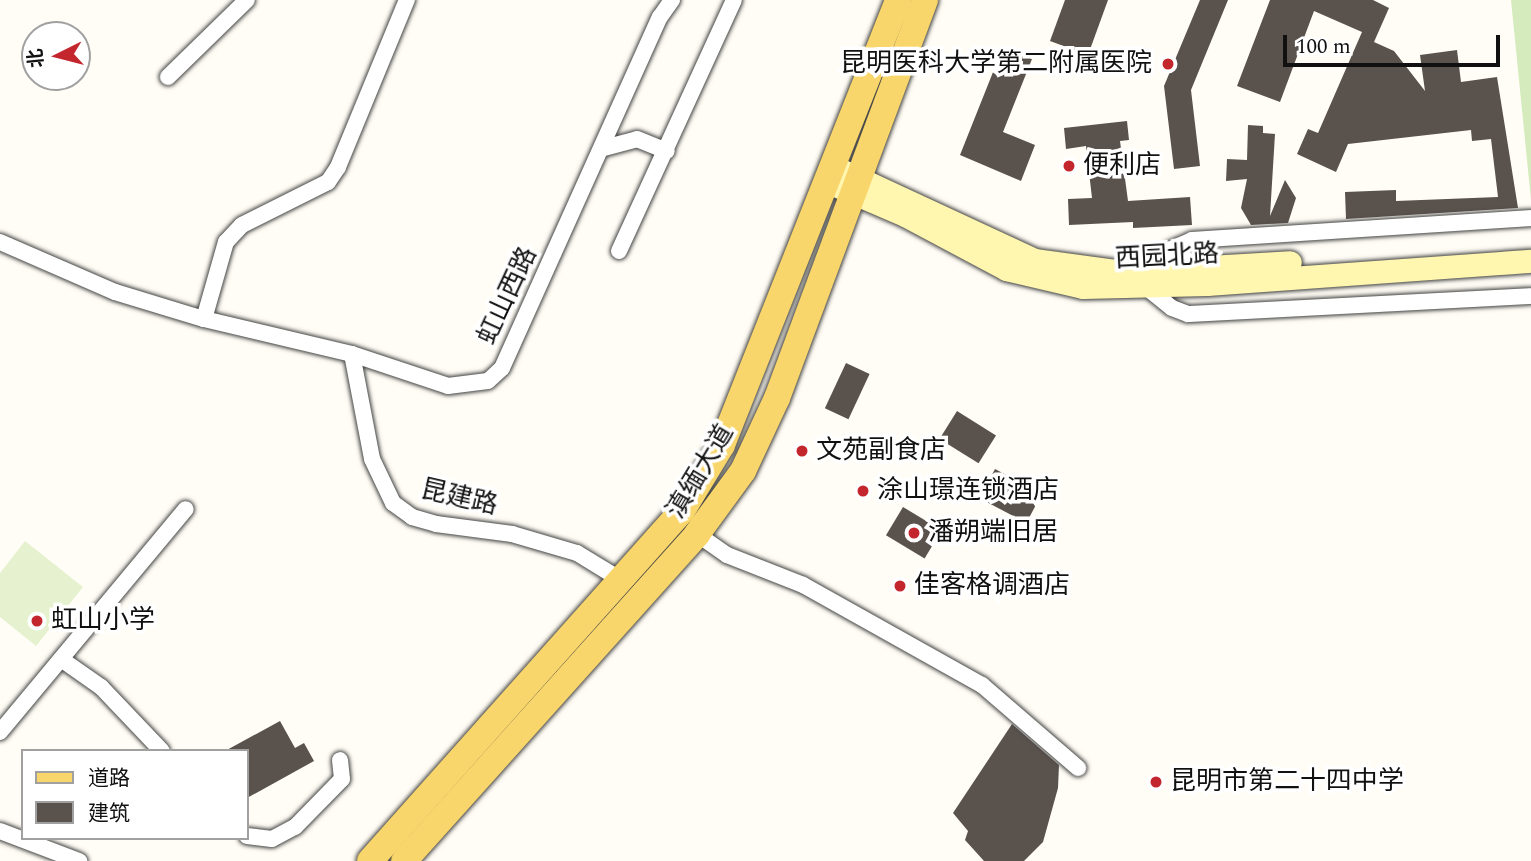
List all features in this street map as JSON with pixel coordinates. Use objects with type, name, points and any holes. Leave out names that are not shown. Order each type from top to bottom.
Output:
[{"type":"main road","name":"滇缅大道","points":[[404,861],[697,534],[743,471],[777,398],[898,0]]},
{"type":"main road","name":"滇缅大道","points":[[370,861],[682,511],[722,445],[925,0]]},
{"type":"main road","name":"西园北路","points":[[842,179],[1034,260],[1145,280],[1531,261]]},
{"type":"main road","name":"西园北路","points":[[1206,276],[1531,247]]},
{"type":"street","points":[[168,77],[247,0]]},
{"type":"street","points":[[204,319],[226,242],[242,225],[328,182],[338,167],[407,0]]},
{"type":"street","name":"虹山西路","points":[[0,242],[115,292],[204,319],[352,354],[448,386],[488,381],[502,368],[604,148],[660,17],[672,0]]},
{"type":"street","points":[[619,251],[734,0]]},
{"type":"street","points":[[604,148],[637,139],[667,151]]},
{"type":"street","points":[[1531,218],[1192,240],[1171,250],[1145,280],[1172,308],[1188,314],[1531,296]]},
{"type":"street","name":"昆建路","points":[[352,354],[372,459],[393,503],[412,517],[436,524],[512,534],[577,553],[621,580]]},
{"type":"street","points":[[0,732],[186,509]]},
{"type":"street","points":[[697,534],[727,555],[803,585],[982,685],[1078,768]]},
{"type":"street","points":[[61,659],[101,687],[160,749]]},
{"type":"street","points":[[248,836],[272,839],[295,827],[341,779],[341,760]]},
{"type":"street","points":[[0,831],[21,839]]},
{"type":"street","points":[[24,840],[79,861]]},
{"type":"green space","points":[[1511,0],[1531,0],[1531,200]]},
{"type":"green space","points":[[25,541],[83,587],[36,646],[0,617],[0,573]]},
{"type":"building","points":[[1065,0],[1108,0],[1088,55],[1050,41]]},
{"type":"building","points":[[1200,0],[1228,0],[1191,90],[1200,166],[1174,169],[1164,86]]},
{"type":"building","points":[[1270,0],[1373,0],[1389,8],[1374,42],[1394,51],[1425,91],[1420,55],[1457,50],[1461,82],[1497,77],[1518,208],[1346,219],[1345,192],[1396,190],[1396,201],[1498,197],[1491,139],[1472,141],[1471,130],[1348,144],[1336,172],[1297,154],[1308,129],[1318,133],[1362,32],[1314,11],[1280,102],[1237,86]]},
{"type":"building","points":[[1003,47],[1032,59],[1003,132],[1035,145],[1021,181],[960,155]]},
{"type":"building","points":[[1127,121],[1129,140],[1120,141],[1128,201],[1190,197],[1192,225],[1133,228],[1133,222],[1069,225],[1068,199],[1092,198],[1086,146],[1066,149],[1064,128]]},
{"type":"building","points":[[1248,125],[1263,126],[1263,133],[1275,134],[1270,216],[1285,180],[1296,198],[1288,223],[1251,225],[1241,208],[1247,179],[1226,181],[1227,159],[1247,160]]},
{"type":"building","points":[[846,363],[870,374],[848,419],[825,408]]},
{"type":"building","name":"潘朔端旧居","points":[[957,411],[996,435],[979,463],[940,439]]},
{"type":"building","points":[[995,469],[1042,494],[1026,523],[980,498]]},
{"type":"building","name":"潘朔端旧居","points":[[903,507],[942,530],[925,558],[886,535]]},
{"type":"building","points":[[280,721],[295,748],[304,743],[314,761],[248,797],[248,749],[229,749]]},
{"type":"building","points":[[1012,724],[1059,765],[1058,788],[1043,842],[1024,861],[984,861],[965,840],[968,831],[953,813]]},
{"type":"place","name":"昆明医科大学第二附属医院","points":[[1168,64]]},
{"type":"place","name":"便利店","points":[[1069,166]]},
{"type":"place","name":"文苑副食店","points":[[802,451]]},
{"type":"place","name":"涂山璟连锁酒店","points":[[863,491]]},
{"type":"place","name":"潘朔端旧居","points":[[914,533]]},
{"type":"place","name":"佳客格调酒店","points":[[900,586]]},
{"type":"place","name":"虹山小学","points":[[37,621]]},
{"type":"place","name":"昆明市第二十四中学","points":[[1156,782]]}]
